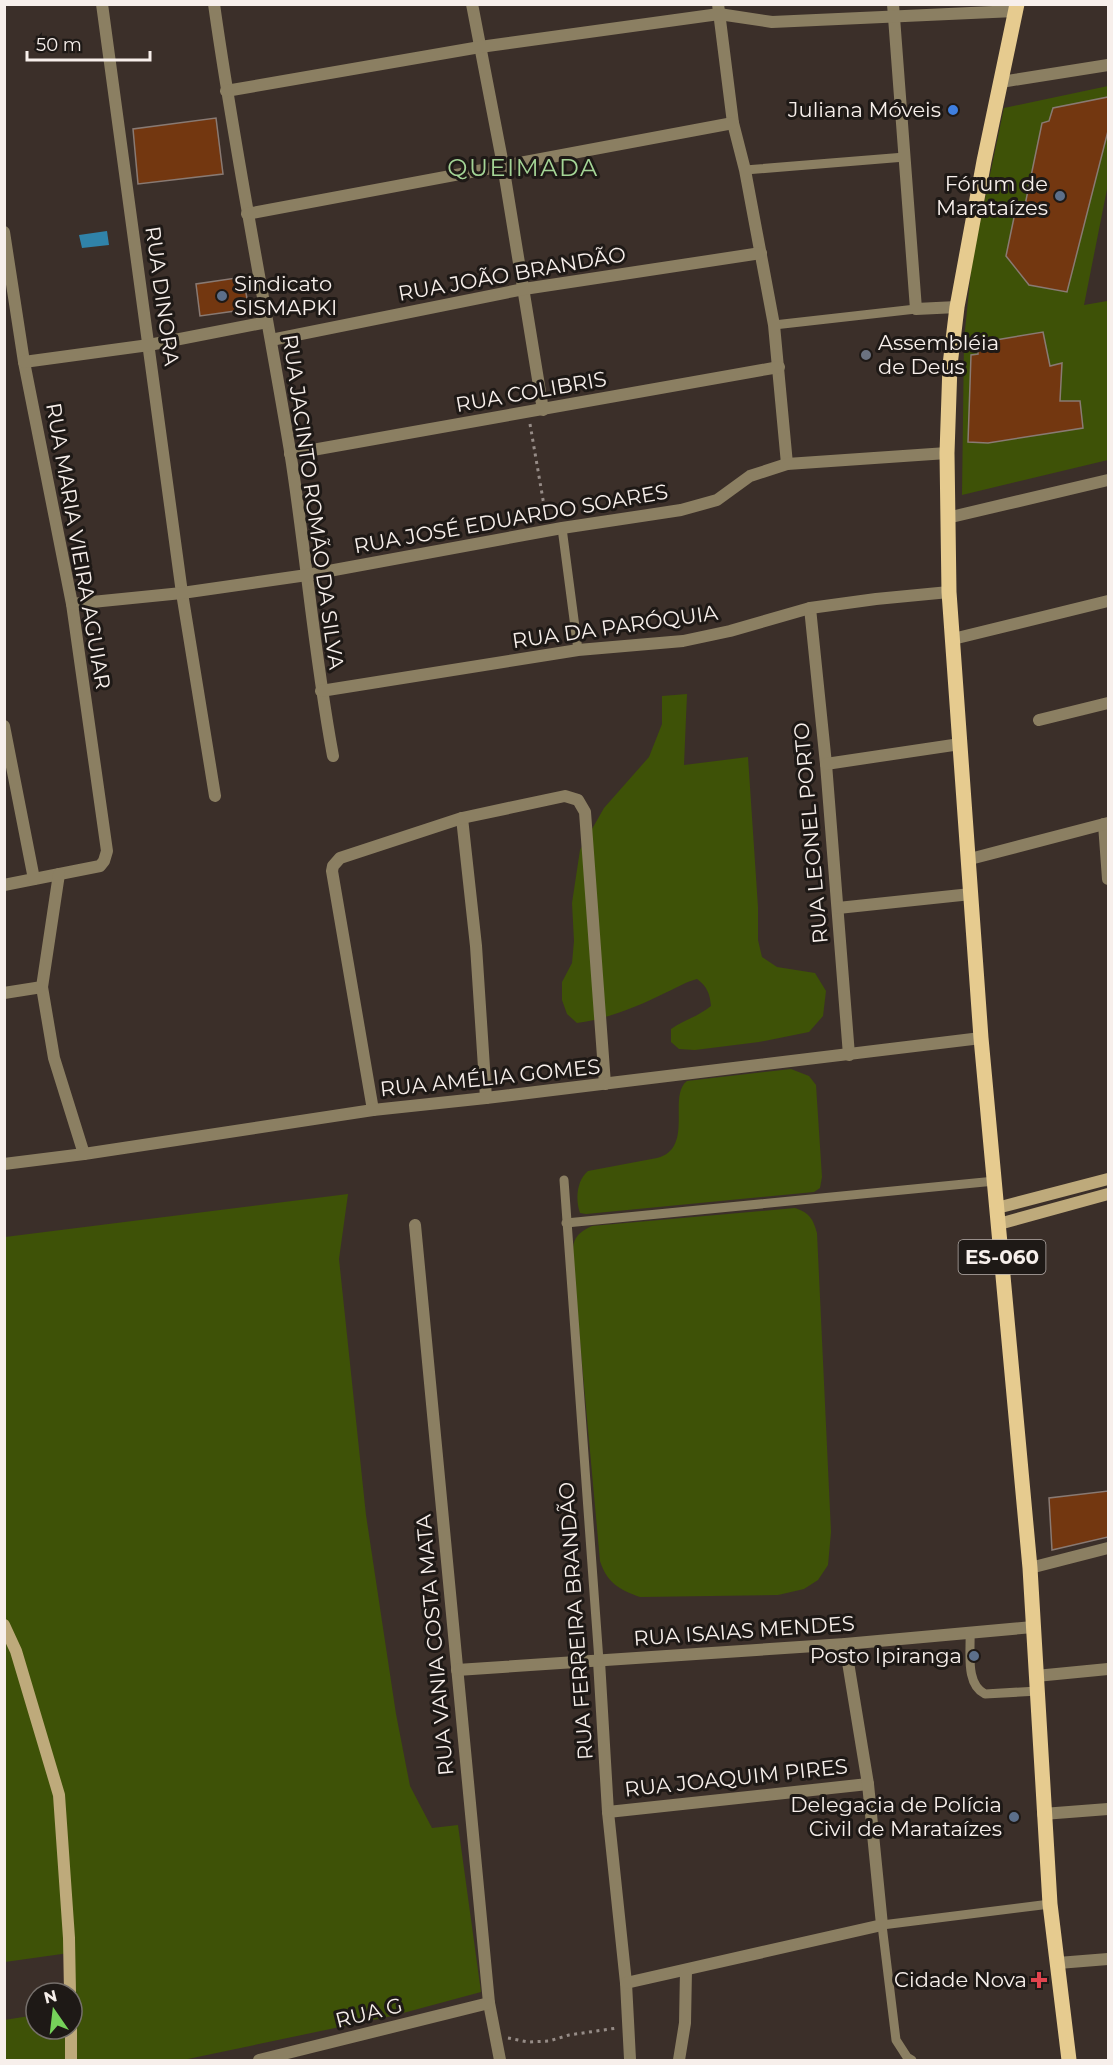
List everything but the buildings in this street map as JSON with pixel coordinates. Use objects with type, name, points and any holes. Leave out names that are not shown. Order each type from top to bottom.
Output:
[{"type":"main road","name":"ES-060","points":[[1016,8],[957,306],[950,365],[947,518],[949,592],[970,859],[981,1038],[1030,1568],[1050,1904],[1069,2061]]},
{"type":"street","name":"RUA DINORA","points":[[102,4],[182,593],[215,796]]},
{"type":"street","name":"RUA JACINTO ROMÃO DA SILVA","points":[[214,4],[226,91],[290,454],[321,691],[333,756]]},
{"type":"street","points":[[472,4],[503,165],[543,410]]},
{"type":"street","points":[[226,91],[718,9],[772,22],[893,10],[1016,8]]},
{"type":"street","points":[[718,9],[733,123],[745,170],[774,326],[787,464]]},
{"type":"street","points":[[893,10],[916,309],[957,306]]},
{"type":"street","points":[[1001,82],[1108,65]]},
{"type":"street","points":[[247,214],[733,123]]},
{"type":"street","name":"RUA MARIA VIEIRA AGUIAR","points":[[4,232],[24,362],[72,604],[107,851],[100,866],[59,874]]},
{"type":"street","name":"RUA JOÃO BRANDÃO","points":[[271,340],[524,289],[761,254]]},
{"type":"street","points":[[24,362],[149,345],[267,322]]},
{"type":"street","name":"RUA COLIBRIS","points":[[290,454],[779,367]]},
{"type":"street","name":"RUA JOSÉ EDUARDO SOARES","points":[[72,604],[182,593],[307,575],[562,528],[701,506],[717,500],[750,476],[787,464],[947,453]]},
{"type":"street","points":[[947,518],[1108,480]]},
{"type":"street","name":"RUA DA PARÓQUIA","points":[[321,691],[578,650],[649,645],[706,636],[810,608],[876,598],[949,592]]},
{"type":"street","points":[[953,639],[1108,601]]},
{"type":"street","name":"RUA LEONEL PORTO","points":[[810,608],[826,764],[849,1055]]},
{"type":"street","points":[[1040,720],[1108,703]]},
{"type":"street","points":[[4,726],[34,879]]},
{"type":"street","points":[[826,764],[960,744]]},
{"type":"street","points":[[373,1110],[333,866],[340,858],[462,818],[565,796],[578,800],[585,812],[605,1084]]},
{"type":"street","points":[[462,818],[476,946],[486,1098]]},
{"type":"street","points":[[970,859],[1106,824],[1108,879]]},
{"type":"street","points":[[4,885],[59,874],[42,987],[54,1058],[84,1154]]},
{"type":"street","points":[[838,908],[971,894]]},
{"type":"street","points":[[4,993],[42,987]]},
{"type":"street","name":"RUA AMÉLIA GOMES","points":[[4,1164],[373,1110],[981,1038]]},
{"type":"street","points":[[997,1208],[1108,1179]]},
{"type":"street","points":[[999,1224],[1108,1194]]},
{"type":"street","name":"RUA VANIA COSTA MATA","points":[[415,1225],[489,2003],[500,2061]]},
{"type":"street","points":[[1030,1568],[1108,1548]]},
{"type":"street","points":[[4,1625],[16,1651],[59,1795],[70,1981]]},
{"type":"street","name":"RUA ISAIAS MENDES","points":[[457,1670],[845,1644],[1033,1627]]},
{"type":"street","points":[[626,1983],[882,1925],[868,1784],[845,1644]]},
{"type":"street","name":"RUA FERREIRA BRANDÃO","points":[[599,1661],[608,1812],[626,1983],[630,2059]]},
{"type":"street","points":[[1037,1683],[1108,1669]]},
{"type":"street","name":"RUA JOAQUIM PIRES","points":[[608,1812],[868,1784]]},
{"type":"street","points":[[1043,1814],[1108,1809]]},
{"type":"street","points":[[1058,1963],[1108,1959]]},
{"type":"street","points":[[679,2061],[685,2023],[686,1970]]},
{"type":"street","name":"RUA G","points":[[259,2061],[489,2003]]},
{"type":"street","points":[[71,2041],[71,2061]]},
{"type":"lane","points":[[745,170],[905,157]]},
{"type":"lane","points":[[774,326],[916,309]]},
{"type":"lane","points":[[562,528],[578,650]]},
{"type":"lane","name":"RUA FERREIRA BRANDÃO","points":[[564,1180],[599,1661]]},
{"type":"lane","points":[[567,1223],[995,1181]]},
{"type":"lane","points":[[970,1633],[972,1678],[981,1693],[1037,1683]]},
{"type":"lane","points":[[912,2061],[896,2040],[882,1925],[1050,1904]]},
{"type":"path","points":[[528,413],[549,531]]},
{"type":"path","points":[[495,2036],[528,2042],[549,2041],[569,2035],[627,2026]]},
{"type":"green space","points":[[1108,86],[1108,184],[1084,305],[1107,301],[1108,460],[962,495],[964,340],[972,261],[1004,108]]},
{"type":"green space","points":[[687,694],[684,765],[748,757],[758,907],[758,940],[762,957],[777,967],[815,973],[826,991],[823,1016],[809,1032],[759,1042],[695,1050],[679,1049],[671,1042],[671,1029],[711,1006],[707,991],[697,979],[612,1015],[577,1023],[567,1014],[562,1000],[562,982],[572,963],[574,941],[572,903],[580,850],[604,808],[649,757],[662,724],[662,696]]},
{"type":"green space","points":[[791,1069],[809,1076],[816,1085],[822,1177],[820,1188],[814,1192],[580,1213],[578,1190],[581,1179],[588,1171],[657,1158],[668,1152],[675,1144],[678,1133],[679,1098],[687,1081]]},
{"type":"green space","points":[[348,1194],[339,1259],[366,1515],[396,1714],[410,1786],[432,1828],[458,1825],[481,1992],[392,2016],[183,2060],[5,2060],[4,2020],[24,2017],[24,2041],[84,2041],[84,1981],[70,1981],[69,1953],[5,1962],[5,1237]]},
{"type":"green space","points":[[795,1208],[810,1217],[817,1233],[831,1532],[828,1565],[818,1580],[804,1589],[778,1595],[640,1597],[615,1585],[606,1575],[600,1561],[573,1264],[575,1241],[580,1233],[592,1226]]},
{"type":"water","points":[[107,231],[109,245],[82,248],[79,235]]},
{"type":"place","name":"Juliana Móveis","points":[[953,110]]},
{"type":"place","name":"Fórum de Marataízes","points":[[1060,196]]},
{"type":"place","name":"Sindicato SISMAPKI","points":[[222,296]]},
{"type":"place","name":"Assembléia de Deus","points":[[866,355]]},
{"type":"place","name":"Posto Ipiranga","points":[[974,1656]]},
{"type":"place","name":"Delegacia de Polícia Civil de Marataízes","points":[[1014,1817]]},
{"type":"place","name":"Cidade Nova","points":[[1039,1980]]},
{"type":"district","name":"QUEIMADA","points":[[523,168]]}]
